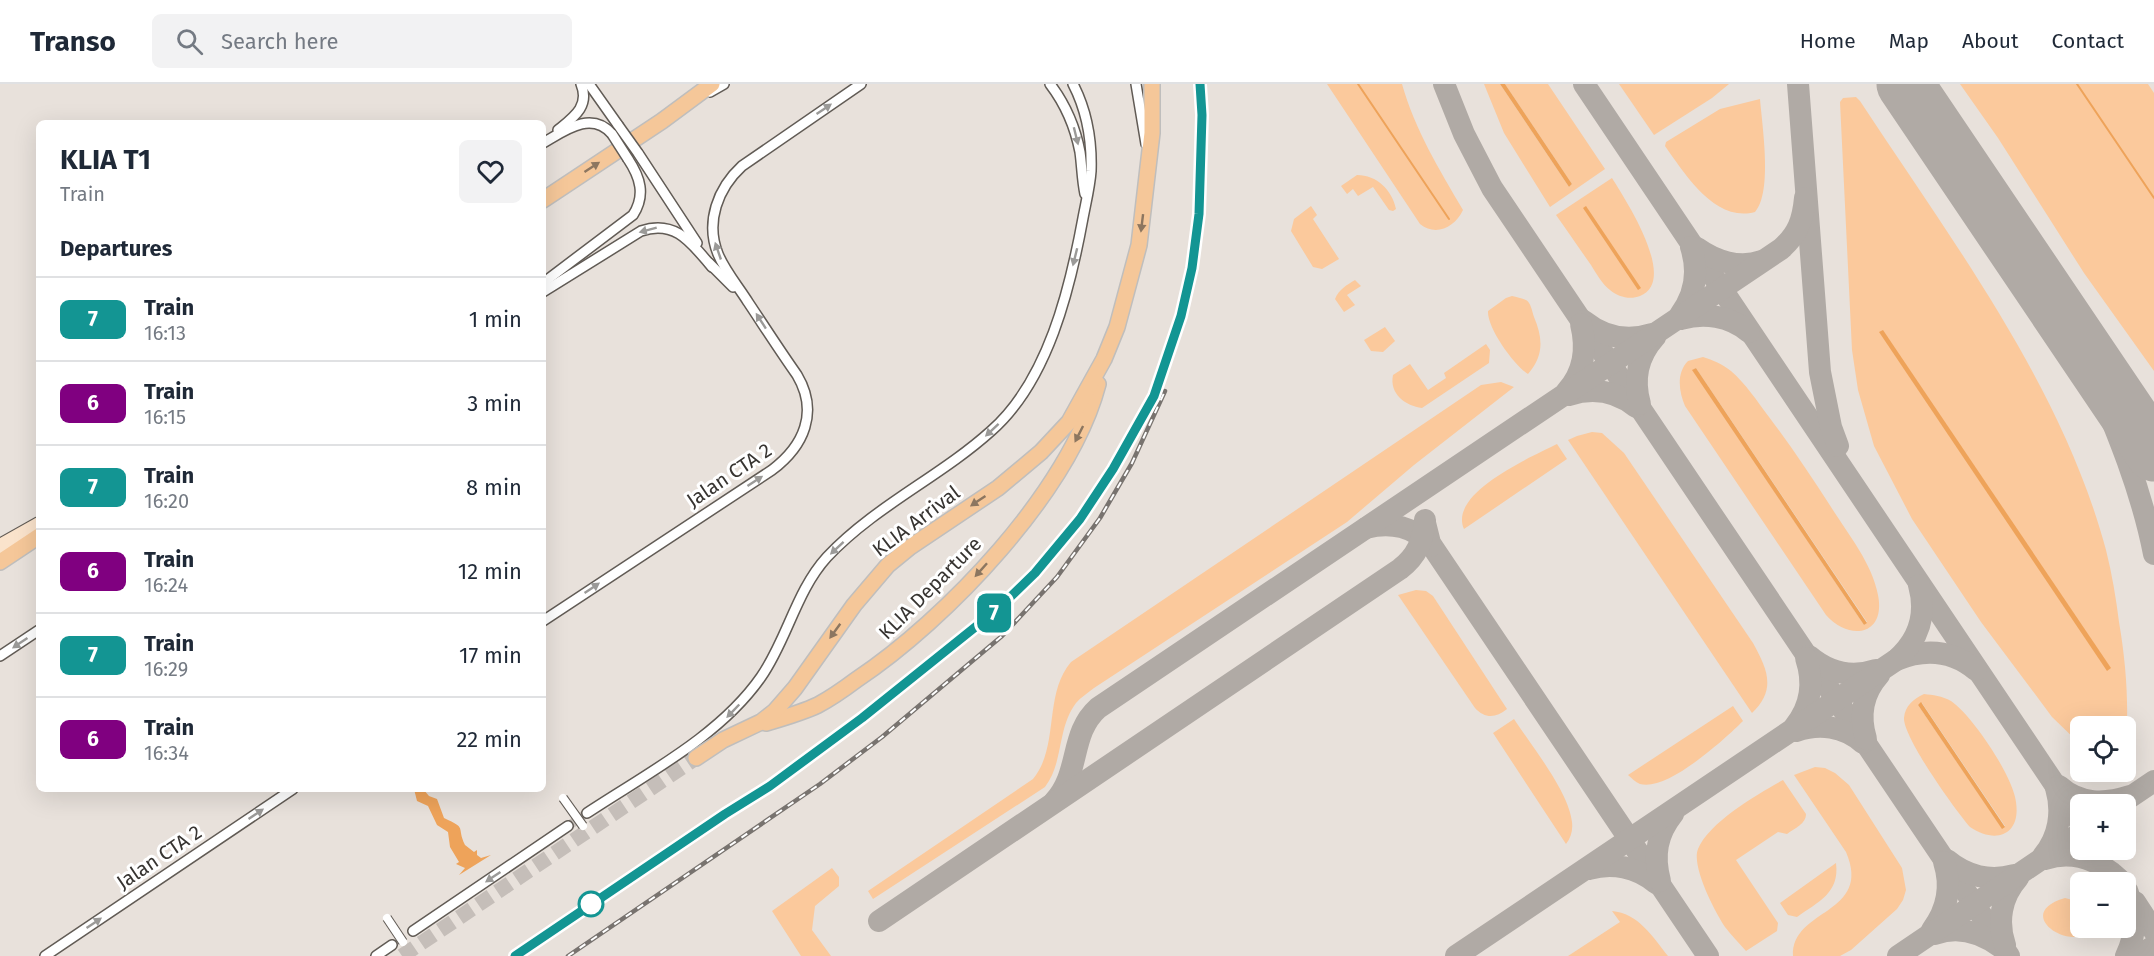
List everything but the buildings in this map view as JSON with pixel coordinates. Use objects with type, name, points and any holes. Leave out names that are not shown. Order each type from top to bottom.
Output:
[{"type":"main road","points":[[546,198],[662,121],[712,84]]},
{"type":"main road","points":[[1104,359],[1117,327],[1139,245],[1153,114],[1152,84]]},
{"type":"main road","name":"KLIA Departure","points":[[697,760],[752,729],[818,705],[884,662],[957,595],[995,554],[1031,509],[1070,452],[1086,420],[1104,359]]},
{"type":"main road","name":"KLIA Arrival","points":[[697,760],[735,733],[760,722],[775,711],[795,688],[854,604],[888,565],[910,547],[998,488],[1041,452],[1069,422],[1104,359]]},
{"type":"main road","points":[[0,546],[36,526]]},
{"type":"main road","points":[[0,562],[36,538]]},
{"type":"street","points":[[546,140],[579,111],[584,99],[582,84]]},
{"type":"street","points":[[589,84],[638,153],[712,267]]},
{"type":"street","points":[[662,121],[724,84]]},
{"type":"street","points":[[1050,84],[1066,105],[1071,118],[1080,151],[1086,200]]},
{"type":"street","points":[[587,813],[702,737],[726,718],[751,690],[772,659],[808,582],[826,558],[861,526],[949,465],[992,430],[1007,415],[1030,384],[1050,340],[1074,263],[1091,173],[1089,138],[1083,108],[1073,84]]},
{"type":"street","points":[[1136,84],[1148,165]]},
{"type":"street","points":[[748,301],[724,266],[716,246],[713,228],[720,193],[733,174],[742,166],[860,85]]},
{"type":"street","points":[[546,141],[567,129],[584,123],[596,123],[612,134],[639,176],[641,184],[640,202],[633,215],[546,281]]},
{"type":"street","points":[[546,290],[641,231],[649,228],[666,228],[682,235],[748,301]]},
{"type":"street","name":"Jalan CTA 2","points":[[546,619],[772,470],[791,455],[797,446],[807,419],[803,389],[797,375],[748,301]]},
{"type":"street","points":[[0,656],[36,632]]},
{"type":"street","name":"Jalan CTA 2","points":[[45,956],[289,792]]},
{"type":"street","points":[[563,798],[583,826]]},
{"type":"street","points":[[413,931],[568,826]]},
{"type":"street","points":[[387,918],[404,942]]},
{"type":"street","points":[[376,956],[392,945]]},
{"type":"shaded area","points":[[1327,84],[1402,84],[1421,133],[1463,210],[1455,221],[1439,230],[1432,230],[1420,224]]},
{"type":"shaded area","points":[[1484,84],[1500,84],[1569,187],[1572,184],[1505,84],[1548,84],[1605,169],[1550,207],[1504,133]]},
{"type":"shaded area","points":[[1500,84],[1505,84],[1572,184],[1569,187]]},
{"type":"shaded area","points":[[1619,84],[1729,84],[1712,98],[1654,135]]},
{"type":"shaded area","points":[[1960,84],[2148,84],[2154,93],[2154,371],[2084,273],[1998,138]]},
{"type":"shaded area","points":[[1856,97],[1860,101],[1967,261],[2001,316],[2062,430],[2087,489],[2106,550],[2117,604],[2126,683],[2127,716],[2070,716],[2070,734],[2052,717],[1981,622],[1912,519],[1874,446],[1858,390],[1852,350],[1840,102],[1843,98]]},
{"type":"shaded area","points":[[1760,99],[1765,158],[1764,190],[1755,212],[1740,213],[1727,210],[1702,194],[1665,146],[1666,142],[1720,109]]},
{"type":"shaded area","points":[[1357,175],[1371,178],[1382,185],[1391,196],[1396,209],[1389,210],[1373,187],[1358,196],[1353,189],[1347,194],[1341,186]]},
{"type":"shaded area","points":[[1612,178],[1646,239],[1652,258],[1654,274],[1651,287],[1636,297],[1620,296],[1607,288],[1556,215]]},
{"type":"shaded area","points":[[1311,206],[1317,215],[1313,219],[1339,259],[1322,269],[1313,267],[1291,231],[1294,219]]},
{"type":"shaded area","points":[[1586,206],[1641,288],[1638,290],[1583,208]]},
{"type":"shaded area","points":[[1355,280],[1361,286],[1347,295],[1355,305],[1344,312],[1335,299],[1341,290]]},
{"type":"shaded area","points":[[1512,296],[1528,301],[1539,332],[1539,354],[1528,374],[1502,346],[1489,318],[1488,311]]},
{"type":"shaded area","points":[[1385,327],[1395,341],[1383,352],[1371,351],[1364,340]]},
{"type":"shaded area","points":[[1883,330],[2111,668],[2107,671],[1879,332]]},
{"type":"shaded area","points":[[1486,344],[1490,350],[1489,363],[1422,408],[1410,405],[1396,393],[1392,382],[1393,375],[1410,364],[1428,390],[1446,378],[1444,373]]},
{"type":"shaded area","points":[[1703,357],[1731,371],[1742,381],[1801,461],[1859,549],[1871,572],[1878,595],[1879,609],[1871,626],[1864,630],[1845,629],[1826,615],[1685,406],[1681,395],[1680,377],[1688,361]],"holes":[[[1696,368],[1867,622],[1864,625],[1693,370]]]},
{"type":"shaded area","points":[[1696,368],[1867,623],[1864,625],[1692,370]]},
{"type":"shaded area","points":[[1501,382],[1514,387],[1414,465],[1347,522],[1082,697],[1070,713],[1055,767],[1045,787],[873,899],[868,891],[1033,779],[1046,751],[1057,690],[1062,675],[1071,662],[1481,385]]},
{"type":"shaded area","points":[[1592,432],[1602,433],[1624,453],[1753,643],[1765,670],[1767,687],[1765,696],[1752,713],[1568,440]]},
{"type":"shaded area","points":[[1557,444],[1567,459],[1464,529],[1462,516],[1468,502],[1480,490],[1512,467]]},
{"type":"shaded area","points":[[1416,590],[1426,591],[1433,596],[1507,709],[1499,714],[1487,716],[1475,708],[1398,595]]},
{"type":"shaded area","points":[[1924,694],[1944,698],[1960,708],[2000,762],[2008,777],[2016,802],[2014,823],[2004,834],[1988,835],[1970,827],[1920,756],[1904,718],[1908,706]],"holes":[[[1922,703],[2005,826],[2002,828],[1918,705]]]},
{"type":"shaded area","points":[[1921,702],[2005,827],[2002,829],[1918,705]]},
{"type":"shaded area","points":[[1733,706],[1743,721],[1710,751],[1680,772],[1651,784],[1640,784],[1628,775]]},
{"type":"shaded area","points":[[1514,719],[1564,797],[1572,825],[1572,831],[1566,844],[1493,733]]},
{"type":"shaded area","points":[[1815,767],[1825,768],[1835,773],[1849,785],[1902,868],[1906,890],[1897,909],[1851,950],[1840,956],[1793,956],[1796,940],[1804,928],[1841,900],[1849,888],[1851,873],[1846,852],[1794,775]]},
{"type":"shaded area","points":[[1783,780],[1806,817],[1800,826],[1787,834],[1778,832],[1736,860],[1778,923],[1777,931],[1746,951],[1725,927],[1710,900],[1698,866],[1698,849],[1712,829],[1723,819]]},
{"type":"shaded area","points":[[415,792],[426,792],[437,799],[444,818],[459,826],[465,845],[474,852],[477,850],[477,855],[481,858],[491,855],[459,875],[465,868],[456,864],[459,862],[450,847],[448,832],[437,825],[428,806],[417,801]]},
{"type":"shaded area","points":[[1836,863],[1835,882],[1826,896],[1797,917],[1788,915],[1780,903]]},
{"type":"shaded area","points":[[832,868],[839,877],[839,886],[815,906],[812,930],[831,956],[801,956],[772,911]]},
{"type":"shaded area","points":[[2065,898],[2070,899],[2070,936],[2062,935],[2045,922],[2043,913],[2049,905]]},
{"type":"shaded area","points":[[1612,911],[1630,916],[1637,921],[1651,934],[1668,956],[1568,956],[1620,922]]},
{"type":"waterway","points":[[1358,84],[1449,219]]},
{"type":"waterway","points":[[2077,84],[2154,198]]},
{"type":"taxiway","points":[[1444,84],[1464,134],[1492,188],[2009,956]]},
{"type":"taxiway","points":[[1584,84],[2070,807]]},
{"type":"taxiway","points":[[1798,84],[1820,372],[1831,427],[1838,446]]},
{"type":"taxiway","points":[[1054,802],[1068,779],[1083,730],[1089,718],[1098,708],[1781,249],[1792,238],[1799,226],[1805,198]]},
{"type":"taxiway","points":[[1680,315],[1689,299],[1694,283],[1695,265],[1691,247]]},
{"type":"taxiway","points":[[1697,248],[1719,260],[1736,264],[1762,261]]},
{"type":"taxiway","points":[[1681,319],[1699,316],[1717,317],[1734,322],[1749,332]]},
{"type":"taxiway","points":[[1584,321],[1600,331],[1625,338],[1652,334]]},
{"type":"taxiway","points":[[1567,391],[1573,384],[1583,359],[1584,342],[1581,324]]},
{"type":"taxiway","points":[[1640,404],[1637,386],[1638,369],[1644,352],[1655,337]]},
{"type":"taxiway","points":[[2080,343],[2132,473],[2154,554]]},
{"type":"taxiway","points":[[1569,395],[1587,391],[1604,392],[1621,397],[1636,407]]},
{"type":"taxiway","points":[[879,921],[1400,569],[1411,559],[1418,547],[1423,535],[1425,520]]},
{"type":"taxiway","points":[[1425,523],[1430,543],[1708,956]]},
{"type":"taxiway","points":[[1366,528],[1384,525],[1402,527],[1418,534],[1431,546]]},
{"type":"taxiway","points":[[1456,956],[1896,660],[1910,644],[1919,626],[1922,606],[1919,585]]},
{"type":"taxiway","points":[[1896,660],[1917,654],[1938,653],[1957,658],[1976,670]]},
{"type":"taxiway","points":[[1809,656],[1833,670],[1850,674],[1876,670]]},
{"type":"taxiway","points":[[1795,726],[1805,710],[1810,694],[1810,676],[1806,658]]},
{"type":"taxiway","points":[[1866,739],[1863,722],[1864,705],[1869,689],[1879,675]]},
{"type":"taxiway","points":[[1796,731],[1814,727],[1831,728],[1848,733],[1863,743]]},
{"type":"taxiway","points":[[2135,794],[2154,781]]},
{"type":"taxiway","points":[[2059,786],[2070,794]]},
{"type":"taxiway","points":[[2043,856],[2053,841],[2058,824],[2059,806],[2056,788]]},
{"type":"taxiway","points":[[1660,881],[1657,862],[1658,845],[1663,829],[1673,814]]},
{"type":"taxiway","points":[[1898,956],[2070,840]]},
{"type":"taxiway","points":[[2045,859],[2055,856],[2075,856],[2094,862],[2110,872]]},
{"type":"taxiway","points":[[1947,860],[1970,874],[1987,878],[2014,875]]},
{"type":"taxiway","points":[[1932,930],[1947,898],[1948,880],[1944,862]]},
{"type":"taxiway","points":[[1589,869],[1606,866],[1624,867],[1641,873],[1656,883]]},
{"type":"taxiway","points":[[2005,945],[2001,928],[2002,910],[2004,901],[2018,878]]},
{"type":"taxiway","points":[[2136,904],[2154,931]]},
{"type":"taxiway","points":[[1935,934],[1953,930],[1970,932],[2002,948]]},
{"type":"taxiway","points":[[2126,956],[2132,938]]},
{"type":"taxiway","points":[[2139,956],[2154,946]]},
{"type":"runway","points":[[1905,84],[2154,453]]},
{"type":"tunnel","points":[[402,956],[696,758]]},
{"type":"tunnel","points":[[568,826],[587,813]]},
{"type":"railway","points":[[515,956],[769,786],[862,718],[999,608],[1034,573],[1080,518],[1113,469],[1154,396],[1181,316],[1192,268],[1199,214],[1202,115],[1200,84]]},
{"type":"railway","points":[[568,956],[820,784],[882,737],[1002,636],[1057,577],[1100,518],[1132,463],[1165,391]]},
{"type":"train","name":"7","points":[[515,956],[770,786],[862,718],[999,608],[1035,573],[1080,519],[1127,446],[1154,396],[1181,316],[1192,268],[1199,214],[1202,165],[1200,84]]}]
